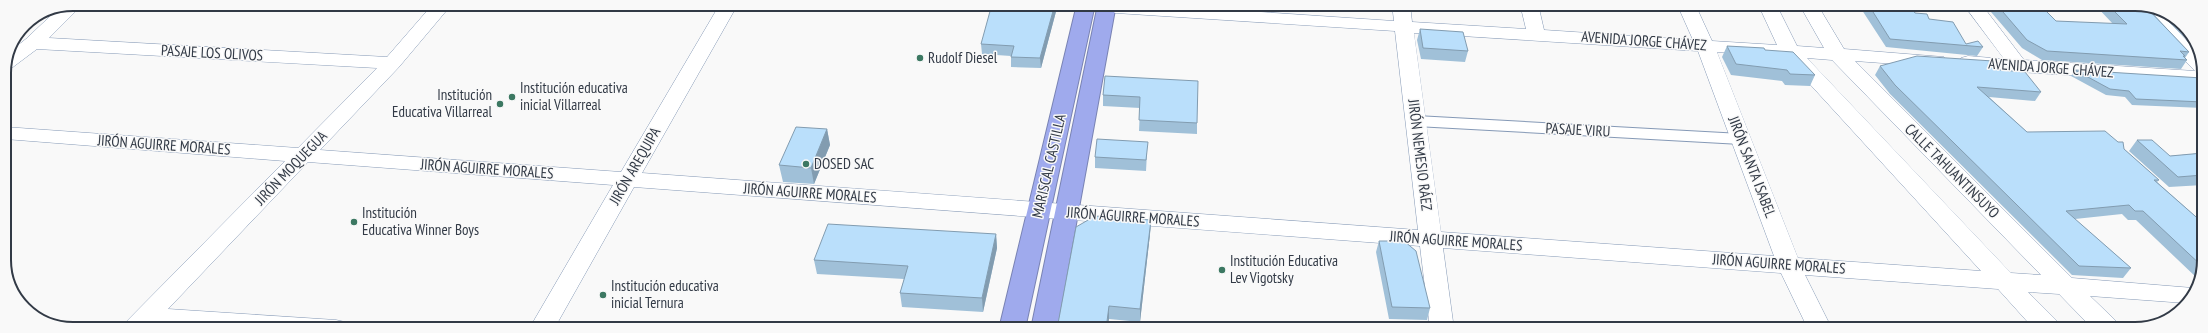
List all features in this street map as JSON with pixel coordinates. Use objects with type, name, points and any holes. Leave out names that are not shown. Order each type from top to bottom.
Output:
[{"type":"highway","name":"MARISCAL CASTILLA","points":[[1014,322],[1085,11]]},
{"type":"highway","name":"MARISCAL CASTILLA","points":[[1045,322],[1106,11]]},
{"type":"street","name":"JIRÓN MOQUEGUA","points":[[142,322],[392,63],[437,11]]},
{"type":"street","name":"JIRÓN AREQUIPA","points":[[545,322],[725,11]]},
{"type":"street","name":"AVENIDA JORGE CHÁVEZ","points":[[1181,11],[2197,77]]},
{"type":"street","name":"JIRÓN NEMESIO RÁEZ","points":[[1402,11],[1441,322]]},
{"type":"street","points":[[1531,11],[1536,34]]},
{"type":"street","name":"JIRÓN SANTA ISABEL","points":[[1689,11],[1705,45],[1789,265],[1817,322]]},
{"type":"street","points":[[1770,11],[1789,50],[2043,322]]},
{"type":"street","name":"CALLE TAHUANTINSUYO","points":[[1812,11],[1837,54],[2101,322]]},
{"type":"street","points":[[1978,11],[2019,66]]},
{"type":"street","points":[[13,58],[33,43],[66,12]]},
{"type":"street","points":[[2148,13],[2196,61]]},
{"type":"street","name":"PASAJE LOS OLIVOS","points":[[33,43],[392,63]]},
{"type":"street","name":"JIRÓN AGUIRRE MORALES","points":[[11,133],[1067,213],[2186,295]]},
{"type":"lane","name":"PASAJE VIRU","points":[[1416,121],[1741,139]]},
{"type":"building","points":[[990,11],[1053,11],[1040,58],[1011,57],[1014,46],[981,44]]},
{"type":"building","points":[[1872,11],[1914,11],[1915,13],[1927,14],[1929,19],[1953,22],[1966,44],[1978,41],[1983,47],[1890,39]]},
{"type":"building","points":[[2002,11],[2046,11],[2056,21],[2127,24],[2114,11],[2151,13],[2189,52],[2180,51],[2187,60],[2047,51],[2027,40]]},
{"type":"building","points":[[1420,29],[1463,32],[1468,51],[1423,48]]},
{"type":"building","points":[[1727,46],[1764,48],[1765,50],[1793,52],[1815,75],[1790,74],[1787,70],[1736,64]]},
{"type":"building","points":[[1917,56],[1993,61],[2000,70],[2025,72],[2041,92],[1977,87],[2027,132],[2105,131],[2118,142],[2123,142],[2124,149],[2159,180],[2154,180],[2197,218],[2197,261],[2143,211],[2135,211],[2129,205],[2066,211],[2131,268],[2079,266],[1895,85],[1880,66]]},
{"type":"building","points":[[2075,70],[2197,78],[2197,102],[2136,99],[2129,91],[2110,89]]},
{"type":"building","points":[[1105,76],[1198,81],[1197,123],[1139,120],[1140,97],[1103,95]]},
{"type":"building","points":[[796,127],[827,129],[811,168],[779,165]]},
{"type":"building","points":[[1097,139],[1148,142],[1146,160],[1095,157]]},
{"type":"building","points":[[2137,140],[2152,140],[2170,156],[2197,154],[2197,175],[2178,177]]},
{"type":"building","points":[[1095,216],[1151,220],[1140,309],[1109,306],[1107,322],[1058,322],[1076,227]]},
{"type":"building","points":[[828,224],[996,234],[982,298],[900,293],[908,266],[814,260]]},
{"type":"building","points":[[1379,241],[1404,241],[1416,251],[1430,308],[1392,307]]},
{"type":"place","name":"Rudolf Diesel","points":[[920,58]]},
{"type":"place","name":"Institución educativa inicial Villarreal","points":[[512,97]]},
{"type":"place","name":"Institución Educativa Villarreal","points":[[500,104]]},
{"type":"place","name":"DOSED SAC","points":[[806,164]]},
{"type":"place","name":"Institución Educativa Winner Boys","points":[[354,222]]},
{"type":"place","name":"Institución Educativa Lev Vigotsky","points":[[1222,270]]},
{"type":"place","name":"Institución educativa inicial Ternura","points":[[603,295]]}]
